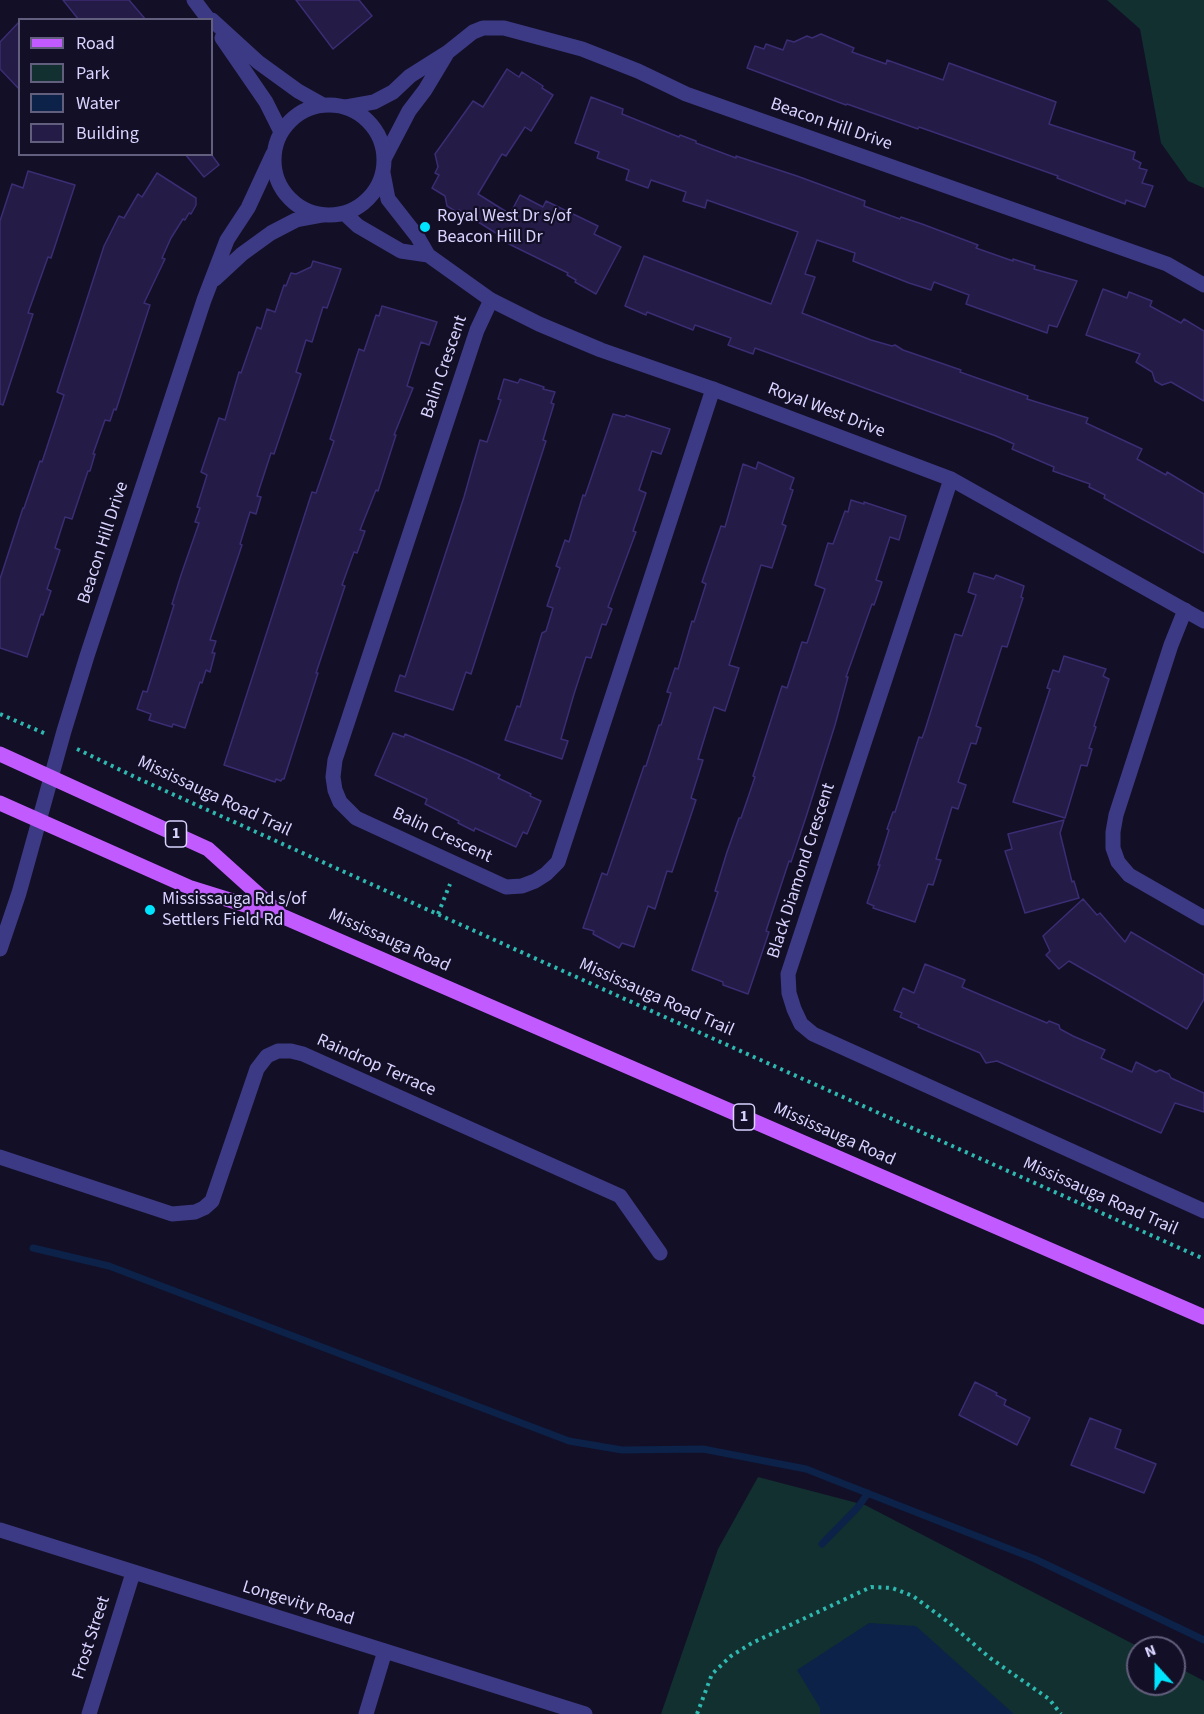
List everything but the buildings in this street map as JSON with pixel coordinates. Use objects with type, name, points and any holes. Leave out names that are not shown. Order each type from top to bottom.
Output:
[{"type":"main road","name":"Mississauga Road","points":[[0,754],[208,849],[284,917]]},
{"type":"main road","name":"Mississauga Road","points":[[0,803],[191,888],[284,917],[1204,1317]]},
{"type":"street","points":[[194,0],[208,18]]},
{"type":"street","points":[[213,23],[258,62],[298,91],[323,105]]},
{"type":"street","points":[[213,24],[266,102],[281,132]]},
{"type":"street","name":"Beacon Hill Drive","points":[[346,107],[374,102],[393,92],[410,76],[448,52],[473,32],[494,27],[540,36],[582,49],[638,71],[686,94],[1167,264],[1204,285]]},
{"type":"street","name":"Beacon Hill Drive","points":[[385,157],[409,111],[448,52]]},
{"type":"street","points":[[323,105],[346,107],[361,114],[373,126],[381,141],[385,157],[378,187],[369,199],[344,213],[323,215],[306,211],[292,201],[281,188],[274,171],[273,154],[281,132],[292,118],[306,109],[323,105]]},
{"type":"street","name":"Beacon Hill Drive","points":[[0,949],[19,893],[91,645],[195,326],[227,240],[248,208],[273,154]]},
{"type":"street","name":"Royal West Drive","points":[[383,173],[388,199],[417,236],[428,255],[491,300],[539,324],[601,350],[951,479],[1204,621]]},
{"type":"street","name":"Royal West Drive","points":[[344,213],[358,225],[401,251],[428,255]]},
{"type":"street","name":"Beacon Hill Drive","points":[[213,281],[242,254],[271,233],[296,220],[323,215]]},
{"type":"street","name":"Balin Crescent","points":[[491,300],[477,330],[335,760],[333,777],[340,802],[356,818],[506,887],[522,886],[535,881],[558,862],[713,390]]},
{"type":"street","name":"Black Diamond Crescent","points":[[951,479],[789,974],[789,993],[794,1009],[801,1024],[813,1034],[1204,1211]]},
{"type":"street","points":[[1185,610],[1171,645],[1116,815],[1113,848],[1118,862],[1129,875],[1204,918]]},
{"type":"street","name":"Raindrop Terrace","points":[[0,1157],[172,1214],[195,1212],[212,1201],[257,1069],[267,1056],[278,1051],[291,1051],[303,1054],[620,1196],[660,1253]]},
{"type":"street","name":"Longevity Road","points":[[0,1530],[585,1714]]},
{"type":"street","name":"Frost Street","points":[[89,1714],[133,1573]]},
{"type":"street","points":[[366,1714],[385,1651]]},
{"type":"path","points":[[0,714],[22,723]]},
{"type":"path","name":"Mississauga Road Trail","points":[[99,758],[137,778],[1204,1259]]},
{"type":"path","points":[[438,914],[450,884]]},
{"type":"path","points":[[697,1714],[712,1674],[731,1656],[752,1642],[871,1587],[892,1588],[913,1596],[990,1658],[1049,1699],[1060,1714]]},
{"type":"green space","points":[[1107,0],[1204,0],[1204,188],[1188,181],[1161,143],[1140,29]]},
{"type":"green space","points":[[758,1477],[865,1505],[1126,1640],[1126,1696],[1186,1696],[1186,1671],[1204,1681],[1204,1714],[661,1714],[718,1549]]},
{"type":"water","points":[[869,1623],[916,1626],[1014,1714],[820,1714],[820,1708],[797,1670]]},
{"type":"waterway","points":[[33,1248],[109,1266],[569,1441],[622,1450],[703,1449],[806,1469],[1035,1559],[1204,1640]]},
{"type":"waterway","points":[[822,1544],[858,1507],[868,1493]]},
{"type":"place","name":"Royal West Dr s/of Beacon Hill Dr","points":[[425,227]]},
{"type":"place","name":"Mississauga Rd s/of Settlers Field Rd","points":[[150,910]]}]
